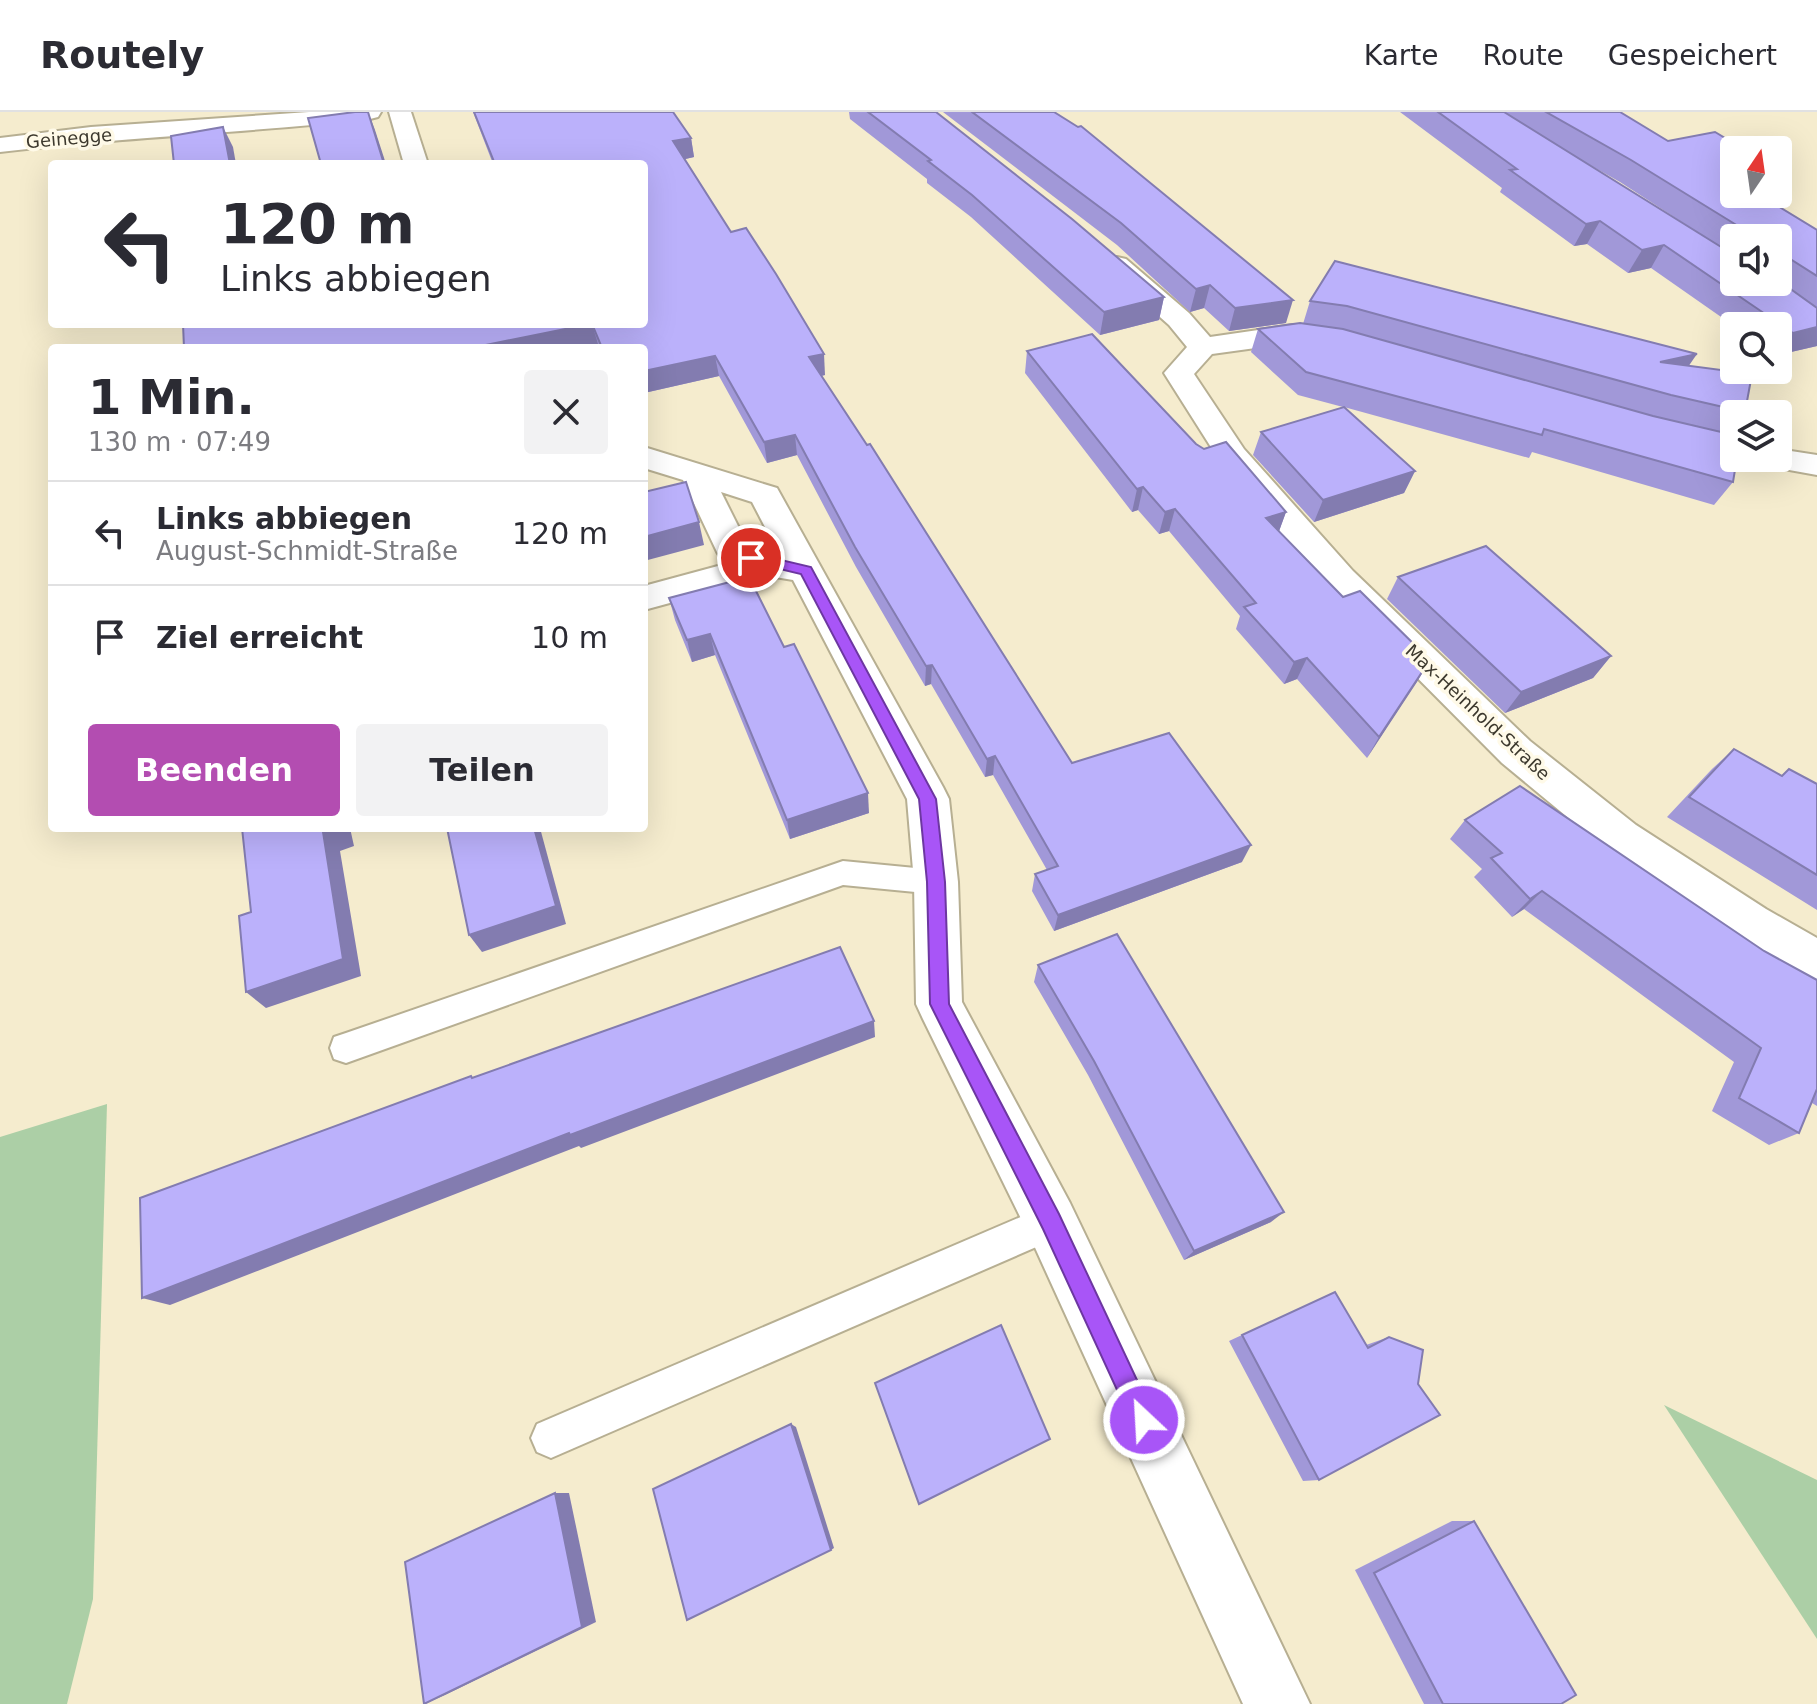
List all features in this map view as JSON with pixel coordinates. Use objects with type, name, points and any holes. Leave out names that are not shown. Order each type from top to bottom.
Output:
[{"type":"street","name":"Geinegge","points":[[0,145],[91,134],[139,133],[370,112]]},
{"type":"street","points":[[400,112],[415,160]]},
{"type":"street","points":[[1091,242],[1179,319],[1203,347],[1292,334],[1338,341]]},
{"type":"street","name":"Max-Heinhold-Straße","points":[[1203,347],[1179,373],[1232,456],[1341,580],[1527,762],[1621,837],[1750,923],[1817,961]]},
{"type":"street","points":[[648,458],[765,495],[928,799],[936,882],[939,1004],[1051,1222],[1277,1704]]},
{"type":"street","points":[[1792,461],[1817,465]]},
{"type":"street","points":[[697,476],[734,552],[769,564],[806,571]]},
{"type":"street","points":[[648,597],[769,564]]},
{"type":"lane","points":[[346,1048],[843,873],[936,882]]},
{"type":"lane","points":[[551,1438],[1051,1222]]},
{"type":"green space","points":[[107,1104],[93,1599],[67,1704],[0,1704],[0,1137]]},
{"type":"green space","points":[[1664,1405],[1817,1480],[1817,1639]]},
{"type":"building","points":[[368,112],[383,160],[320,160],[308,118]]},
{"type":"building","points":[[474,112],[673,112],[691,138],[673,141],[731,232],[746,228],[776,274],[824,354],[809,357],[867,445],[870,444],[1072,763],[1169,733],[1251,845],[1058,915],[1035,874],[1058,866],[995,756],[987,759],[932,665],[926,666],[855,547],[795,435],[764,442],[715,356],[648,370],[648,344],[600,344],[594,328],[648,328],[648,160],[493,160]]},
{"type":"building","points":[[868,112],[936,112],[1072,219],[1164,297],[1104,312],[972,195],[928,161],[931,160]]},
{"type":"building","points":[[972,112],[1054,112],[1081,126],[1293,300],[1235,308],[1210,285],[1196,289],[1121,223]]},
{"type":"building","points":[[1438,112],[1504,112],[1720,246],[1720,283],[1664,245],[1642,250],[1600,221],[1586,224],[1510,170],[1517,169]]},
{"type":"building","points":[[1546,112],[1620,112],[1668,141],[1715,132],[1722,136],[1720,208],[1781,208],[1817,230],[1817,276],[1792,260],[1792,224],[1735,224]]},
{"type":"building","points":[[223,127],[229,160],[174,160],[171,136]]},
{"type":"building","points":[[1335,261],[1697,354],[1660,362],[1720,370],[1720,384],[1750,384],[1747,400],[1720,400],[1720,406],[1347,306],[1310,301]]},
{"type":"building","points":[[1792,290],[1817,308],[1817,327],[1793,333],[1792,312],[1762,312],[1739,296],[1792,296]]},
{"type":"building","points":[[1300,323],[1343,329],[1653,416],[1720,432],[1720,472],[1735,472],[1733,482],[1544,429],[1542,435],[1306,372],[1258,329]]},
{"type":"building","points":[[183,328],[570,328],[491,344],[184,344]]},
{"type":"building","points":[[1092,334],[1196,444],[1204,449],[1226,442],[1286,512],[1266,518],[1343,597],[1360,591],[1430,660],[1379,737],[1307,658],[1294,662],[1244,607],[1256,603],[1175,509],[1165,512],[1143,487],[1137,489],[1027,351]]},
{"type":"building","points":[[1344,407],[1415,471],[1323,500],[1261,432]]},
{"type":"building","points":[[686,482],[699,522],[648,536],[648,491]]},
{"type":"building","points":[[1486,546],[1611,656],[1521,692],[1398,577]]},
{"type":"building","points":[[749,577],[784,647],[794,644],[868,793],[787,820],[710,634],[687,640],[669,598]]},
{"type":"building","points":[[1734,749],[1782,776],[1789,769],[1817,784],[1817,875],[1689,797]]},
{"type":"building","points":[[1520,786],[1764,951],[1817,980],[1817,1089],[1799,1133],[1739,1098],[1761,1048],[1542,891],[1530,899],[1491,858],[1502,853],[1465,820]]},
{"type":"building","points":[[242,832],[323,832],[343,959],[246,992],[239,916],[251,912]]},
{"type":"building","points":[[448,832],[535,832],[556,906],[469,935]]},
{"type":"building","points":[[1117,934],[1284,1212],[1194,1251],[1094,1061],[1038,965]]},
{"type":"building","points":[[840,947],[874,1021],[569,1133],[142,1298],[140,1198],[471,1076]]},
{"type":"building","points":[[1335,1292],[1368,1348],[1389,1337],[1423,1350],[1418,1384],[1440,1415],[1319,1480],[1242,1335]]},
{"type":"building","points":[[1001,1325],[1050,1439],[919,1504],[875,1383]]},
{"type":"building","points":[[791,1424],[831,1550],[687,1620],[653,1489]]},
{"type":"building","points":[[555,1493],[582,1627],[424,1704],[405,1562]]},
{"type":"building","points":[[1474,1521],[1576,1695],[1561,1704],[1443,1704],[1374,1573]]},
{"type":"route","points":[[751,558],[806,571],[928,799],[936,882],[939,1004],[1051,1222],[1144,1420]]}]
